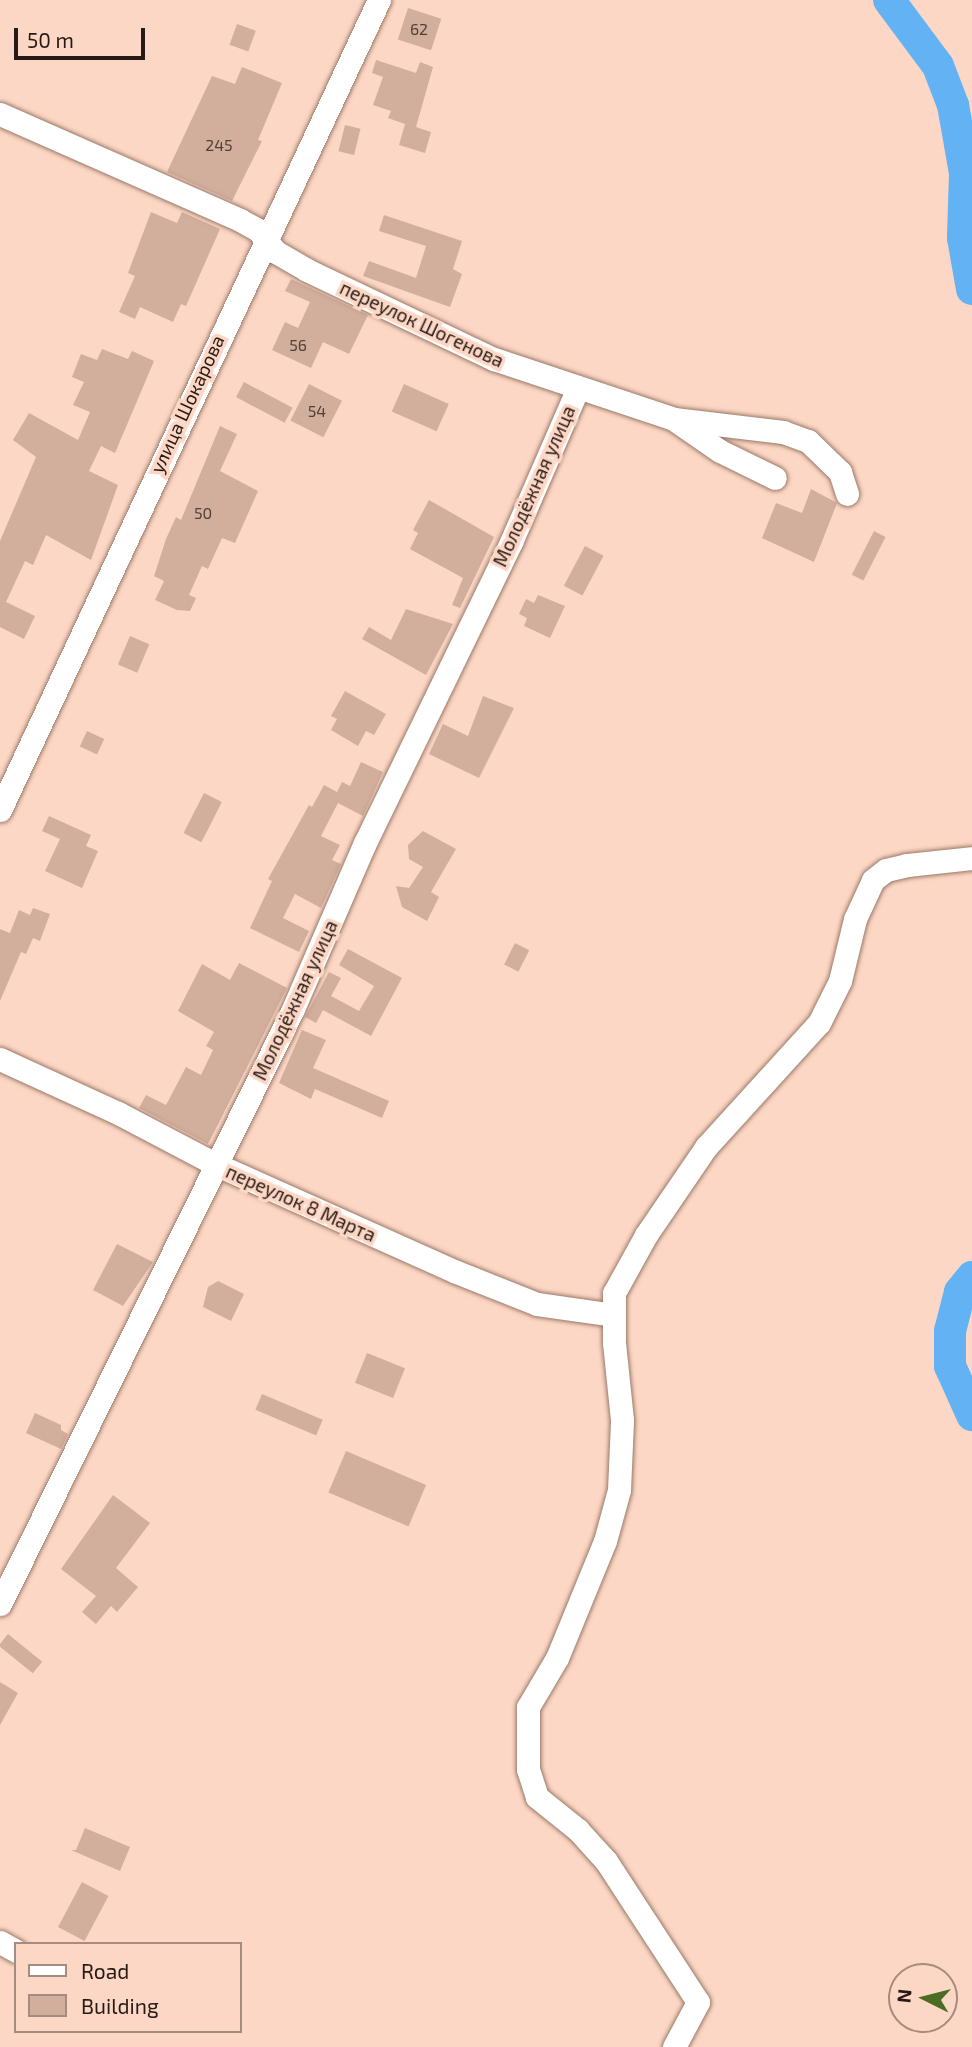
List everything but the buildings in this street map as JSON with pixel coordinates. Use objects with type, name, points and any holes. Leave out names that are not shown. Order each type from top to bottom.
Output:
[{"type":"street","name":"улица Шокарова","points":[[0,810],[213,346],[267,241],[379,0]]},
{"type":"street","name":"переулок Шогенова","points":[[0,114],[240,220],[267,241],[276,252],[307,270],[449,340],[577,390],[613,397],[674,419],[770,430],[808,441],[840,472],[847,494]]},
{"type":"street","name":"Молодёжная улица","points":[[0,1604],[293,1009],[371,830],[511,542],[577,390]]},
{"type":"street","points":[[674,419],[720,452],[775,478]]},
{"type":"street","points":[[674,2047],[698,2001],[606,1861],[578,1830],[537,1797],[528,1769],[528,1707],[557,1657],[605,1541],[619,1490],[622,1420],[613,1315],[614,1293],[626,1269],[706,1147],[790,1059],[832,1002],[855,919],[873,880],[886,870],[907,864],[972,858]]},
{"type":"street","name":"переулок 8 Марта","points":[[0,1059],[118,1113],[215,1164],[537,1304],[613,1315]]},
{"type":"waterway","points":[[889,0],[938,66],[953,105],[965,173],[963,238],[972,289]]},
{"type":"waterway","points":[[972,1277],[960,1292],[950,1331],[950,1366],[972,1415]]}]
